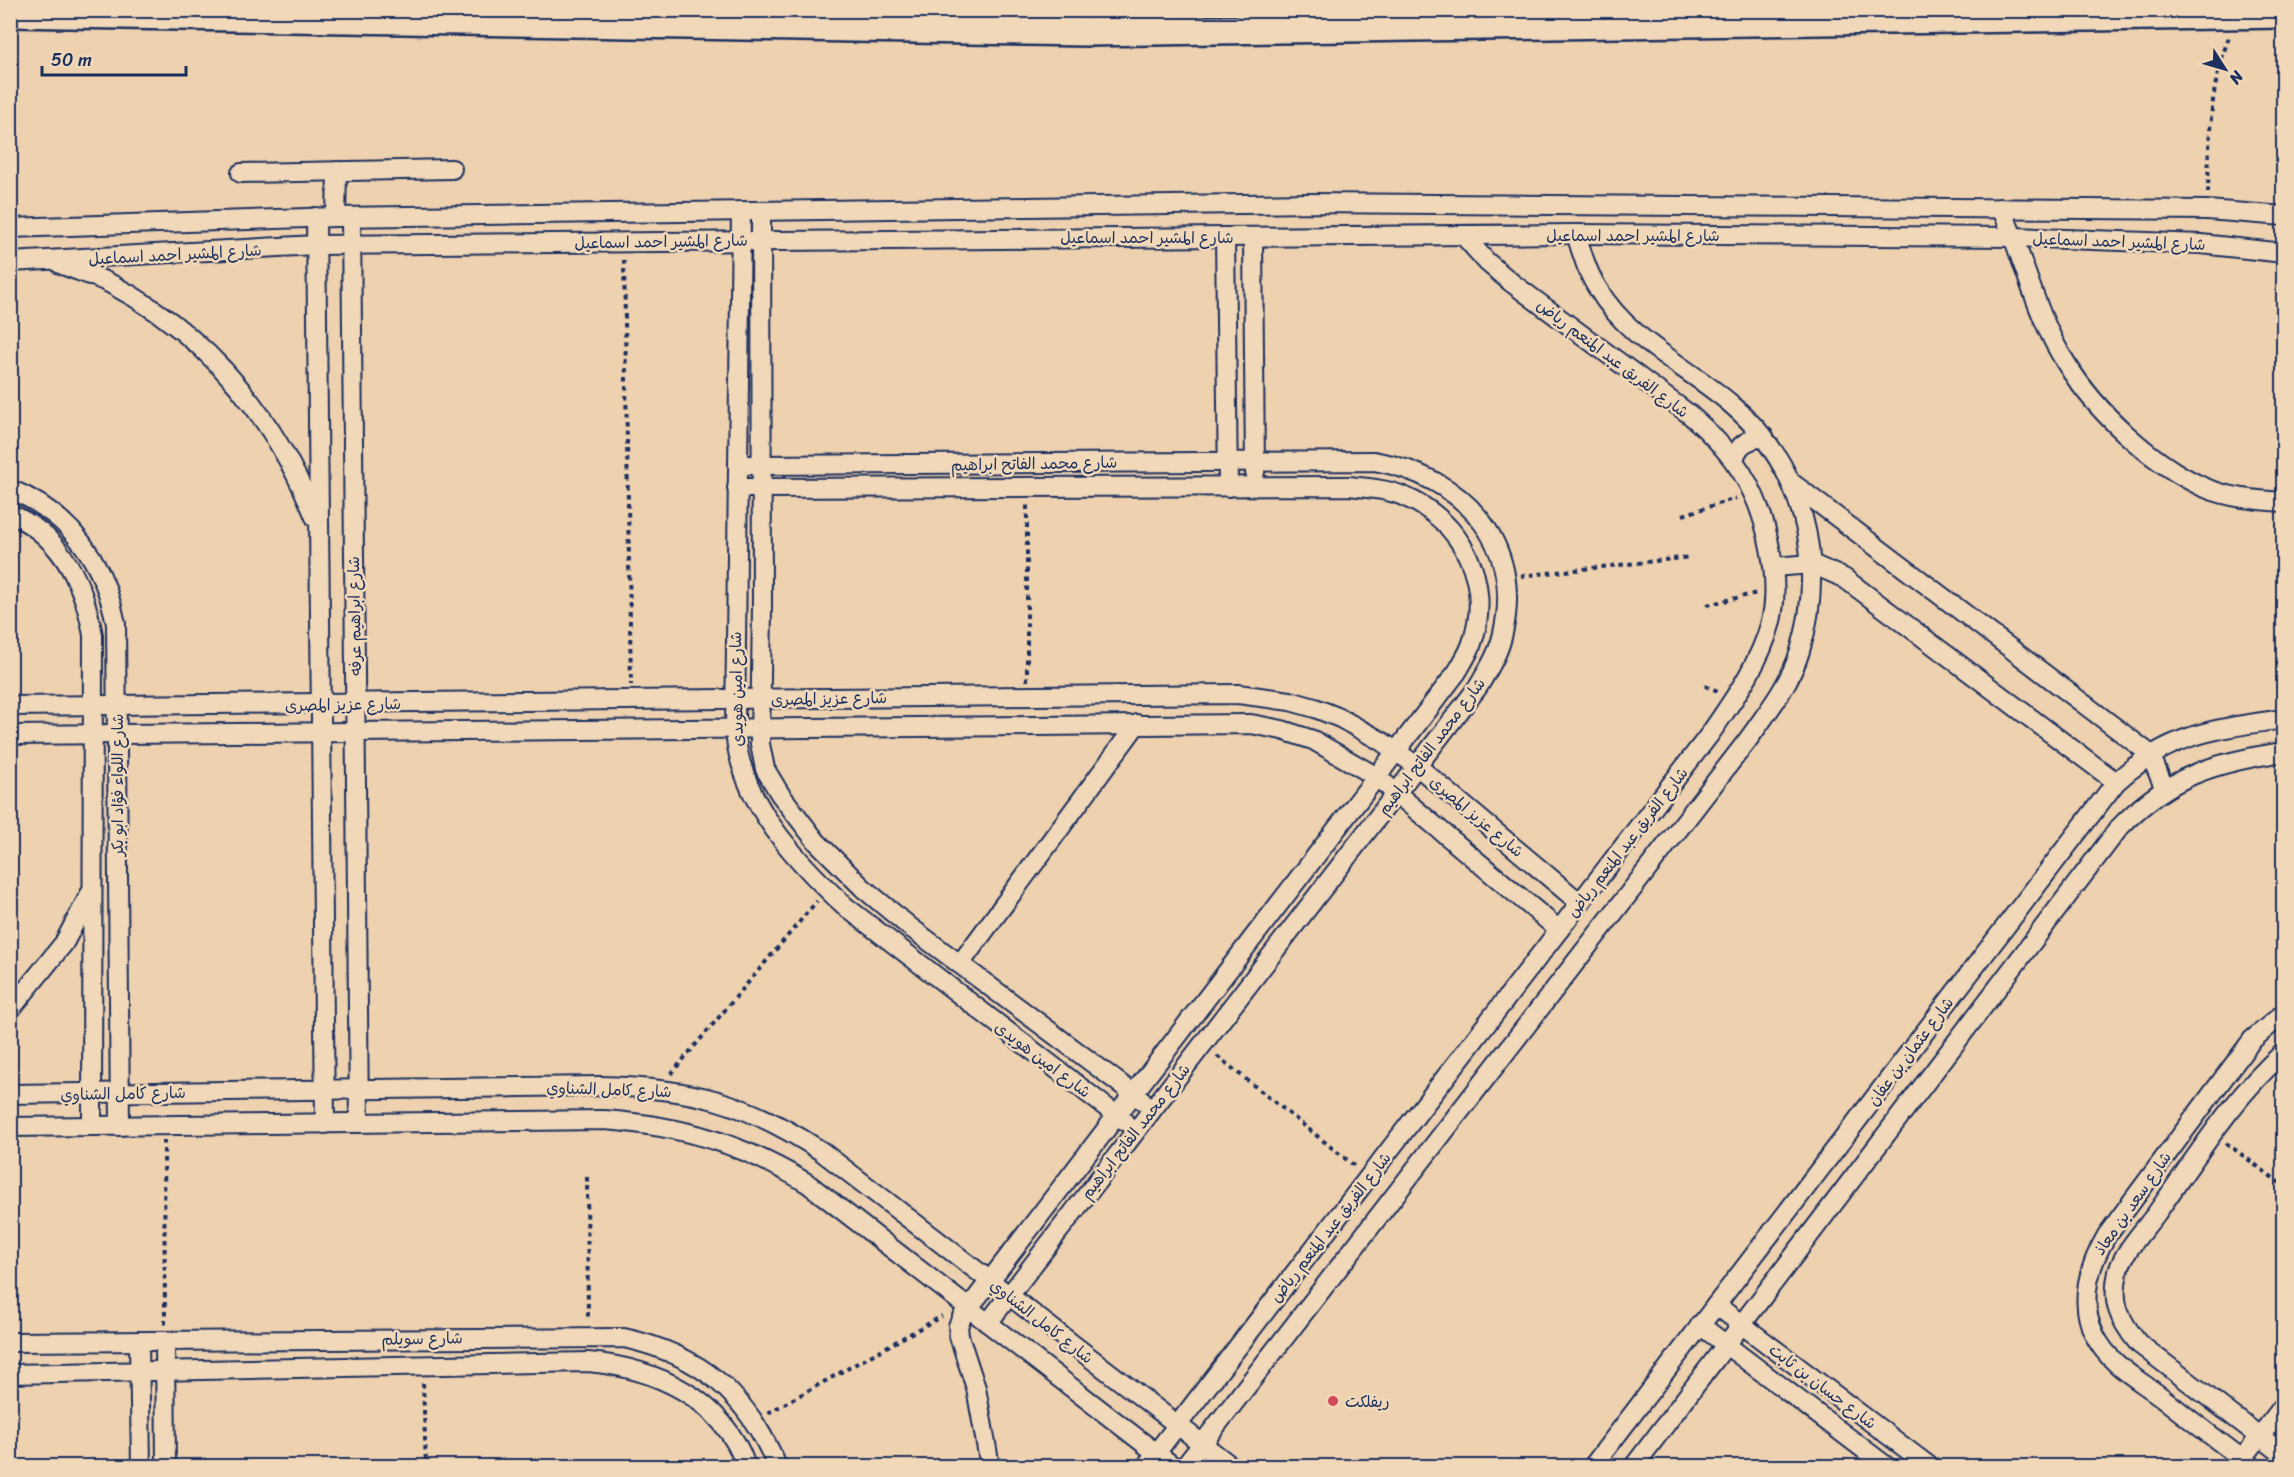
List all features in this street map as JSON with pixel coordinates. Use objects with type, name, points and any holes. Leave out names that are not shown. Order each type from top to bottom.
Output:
[{"type":"highway","points":[[10,13],[1087,32],[2283,14]]},
{"type":"street","points":[[242,173],[452,169]]},
{"type":"street","name":"شارع ابراهيم عرفه","points":[[337,171],[343,217],[351,245],[359,1123]]},
{"type":"street","name":"شارع المشير احمد اسماعيل","points":[[10,228],[316,217],[1308,203],[2207,210],[2283,216]]},
{"type":"street","points":[[2001,208],[2045,321],[2065,363],[2093,400],[2126,434],[2204,487],[2250,499],[2283,502]]},
{"type":"street","name":"شارع امين هويدى","points":[[741,211],[735,608],[735,729],[740,763],[764,812],[794,853],[826,889],[880,936],[1136,1130]]},
{"type":"street","name":"شارع امين هويدى","points":[[761,211],[762,608],[759,729],[765,769],[780,794],[816,841],[863,888],[960,964],[1153,1108]]},
{"type":"street","name":"شارع ابراهيم عرفه","points":[[316,217],[325,1124]]},
{"type":"street","name":"شارع المشير احمد اسماعيل","points":[[10,262],[316,245],[1576,234],[2014,237],[2201,244],[2283,253]]},
{"type":"street","name":"شارع الفريق عبد المنعم رياض","points":[[1185,1467],[1747,741],[1778,698],[1800,653],[1811,605],[1812,564],[1805,519],[1792,483],[1764,437],[1733,405],[1615,314],[1589,272],[1576,234]]},
{"type":"street","name":"شارع الفريق عبد المنعم رياض","points":[[1151,1460],[1736,697],[1753,666],[1770,625],[1775,588],[1774,567],[1764,517],[1754,492],[1734,460],[1713,435],[1689,414],[1512,283],[1487,262],[1463,235]]},
{"type":"street","points":[[1225,237],[1228,487]]},
{"type":"street","points":[[1253,237],[1255,487]]},
{"type":"street","points":[[53,261],[110,283],[153,309],[189,334],[223,366],[254,402],[281,444],[302,483],[319,526]]},
{"type":"street","points":[[1226,343],[1254,343]]},
{"type":"street","points":[[1734,460],[1736,451],[1742,445],[1752,438],[1764,437]]},
{"type":"street","name":"شارع محمد الفاتح ابراهيم","points":[[738,465],[1355,459],[1395,465],[1415,471],[1446,486],[1472,508],[1491,535],[1506,578],[1507,606],[1503,634],[1495,658],[1478,687],[988,1323]]},
{"type":"street","points":[[850,464],[850,488]]},
{"type":"street","points":[[1792,483],[2150,754],[2164,787]]},
{"type":"street","name":"شارع محمد الفاتح ابراهيم","points":[[737,488],[1348,486],[1375,488],[1402,495],[1429,509],[1452,530],[1469,555],[1478,585],[1479,615],[1472,645],[1457,672],[1117,1115],[989,1280],[966,1306],[958,1326],[959,1336],[975,1388],[990,1467]]},
{"type":"street","name":"شارع اللواء فؤاد ابو بكر","points":[[10,489],[31,498],[58,516],[80,538],[98,565],[111,599],[116,624],[120,1126]]},
{"type":"street","name":"شارع اللواء فؤاد ابو بكر","points":[[10,514],[39,531],[61,552],[77,578],[88,606],[93,635],[92,1126]]},
{"type":"street","points":[[1774,567],[1812,564],[1844,578],[2116,783]]},
{"type":"street","points":[[735,608],[762,608]]},
{"type":"street","name":"شارع عزيز المصرى","points":[[10,706],[1027,696],[1264,697],[1315,708],[1340,718],[1397,751],[1580,903]]},
{"type":"street","name":"شارع عثمان بن عفان","points":[[1593,1467],[2116,783],[2150,754],[2176,741],[2203,732],[2283,719]]},
{"type":"street","name":"شارع عزيز المصرى","points":[[10,735],[1240,723],[1282,730],[1313,740],[1377,777],[1559,930]]},
{"type":"street","points":[[960,964],[1137,724]]},
{"type":"street","name":"شارع عثمان بن عفان","points":[[1634,1467],[2119,828],[2140,806],[2164,787],[2186,776],[2237,758],[2283,752]]},
{"type":"street","points":[[10,1010],[64,943],[92,891]]},
{"type":"street","name":"شارع سعد بن معاذ","points":[[2244,1464],[2116,1363],[2098,1341],[2088,1316],[2086,1288],[2092,1260],[2107,1235],[2252,1040],[2283,1013]]},
{"type":"street","name":"شارع سعد بن معاذ","points":[[2283,1052],[2266,1067],[2213,1133],[2124,1261],[2119,1269],[2115,1295],[2121,1322],[2138,1343],[2283,1456]]},
{"type":"street","name":"شارع كامل الشناوي","points":[[10,1094],[600,1086],[694,1093],[739,1106],[782,1125],[821,1151],[1231,1467]]},
{"type":"street","name":"شارع كامل الشناوي","points":[[10,1127],[604,1120],[647,1123],[690,1131],[741,1148],[770,1161],[807,1183],[988,1323],[1151,1460],[1173,1467]]},
{"type":"street","name":"شارع حسان بن ثابت","points":[[1716,1305],[1929,1467]]},
{"type":"street","name":"شارع حسان بن ثابت","points":[[1701,1325],[1886,1467]]},
{"type":"street","name":"شارع سويلم","points":[[10,1342],[588,1336],[624,1338],[678,1354],[724,1386],[765,1437],[777,1467]]},
{"type":"street","points":[[139,1341],[141,1467]]},
{"type":"street","points":[[165,1341],[165,1467]]},
{"type":"street","name":"شارع سويلم","points":[[10,1374],[588,1362],[620,1365],[650,1373],[679,1386],[704,1405],[726,1427],[746,1467]]},
{"type":"street","points":[[2244,1464],[2283,1405]]},
{"type":"street","points":[[2277,1467],[2283,1456]]},
{"type":"path","points":[[2207,210],[2209,124],[2214,88],[2224,50],[2238,15]]},
{"type":"path","points":[[623,242],[632,700]]},
{"type":"path","points":[[1027,487],[1027,696]]},
{"type":"path","points":[[1683,515],[1754,492]]},
{"type":"path","points":[[1506,578],[1691,557]]},
{"type":"path","points":[[1707,605],[1775,588]]},
{"type":"path","points":[[659,1089],[826,889]]},
{"type":"path","points":[[1202,1044],[1369,1177]]},
{"type":"path","points":[[164,1125],[165,1341]]},
{"type":"path","points":[[2213,1133],[2283,1186]]},
{"type":"path","points":[[587,1177],[588,1336]]},
{"type":"path","points":[[754,1421],[966,1306]]},
{"type":"path","points":[[423,1366],[426,1467]]},
{"type":"place","name":"ريفلكت","points":[[1333,1401]]}]
